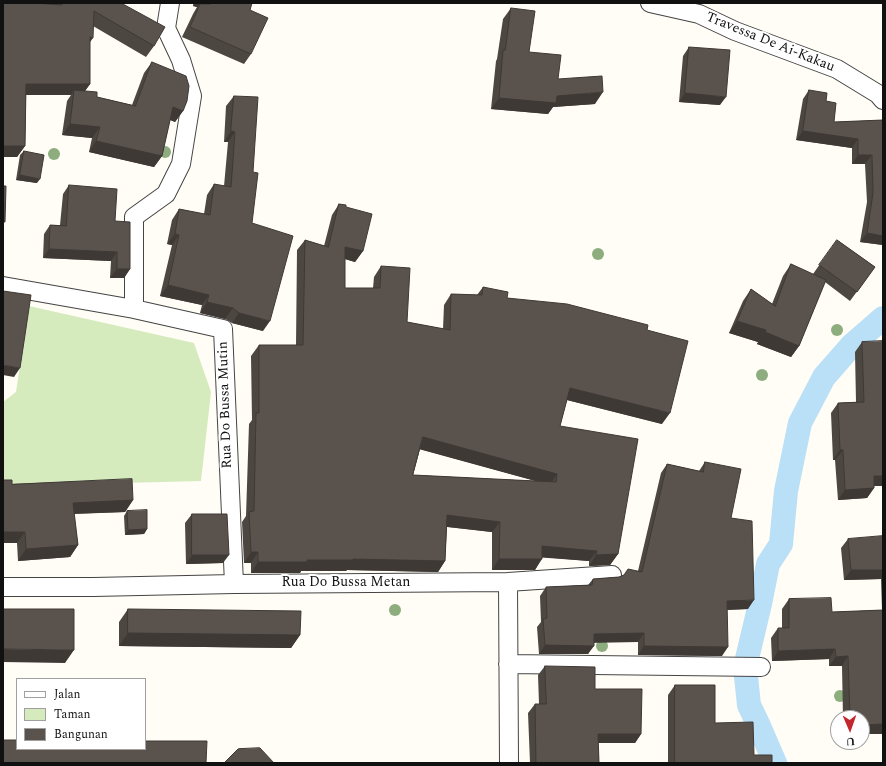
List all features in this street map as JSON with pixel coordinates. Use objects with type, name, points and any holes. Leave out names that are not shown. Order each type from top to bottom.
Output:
[{"type":"street","points":[[134,309],[134,217],[166,194],[181,164],[192,96],[181,60],[159,25],[170,3]]},
{"type":"street","name":"Travessa De Ai-Kakau","points":[[650,3],[699,14],[735,31],[837,69],[878,94],[883,100]]},
{"type":"street","name":"Rua Do Bussa Mutin","points":[[3,286],[134,309],[223,329],[234,584]]},
{"type":"street","name":"Rua Do Bussa Metan","points":[[3,587],[508,582],[612,575]]},
{"type":"street","points":[[508,582],[509,763]]},
{"type":"street","points":[[508,664],[761,668]]},
{"type":"green space","points":[[29,306],[194,343],[211,392],[201,481],[3,486],[3,402],[16,392]]},
{"type":"building","points":[[3,3],[62,5],[62,3],[121,3],[165,27],[154,46],[94,11],[93,38],[90,37],[90,84],[26,84],[25,146],[3,146]]},
{"type":"building","points":[[252,3],[250,10],[268,18],[251,54],[190,27],[200,4]]},
{"type":"building","points":[[511,8],[535,11],[529,52],[561,55],[558,79],[602,76],[603,92],[557,96],[556,103],[499,98],[503,50],[505,50]]},
{"type":"building","points":[[689,47],[730,50],[726,97],[685,93]]},
{"type":"building","points":[[152,62],[186,76],[189,86],[187,101],[183,111],[173,107],[162,156],[96,141],[100,127],[70,124],[74,90],[97,92],[97,97],[135,106]]},
{"type":"building","points":[[809,90],[827,93],[826,101],[836,103],[834,122],[883,120],[883,236],[867,233],[873,193],[872,155],[858,155],[858,139],[803,131]]},
{"type":"building","points":[[234,96],[258,97],[253,172],[258,173],[252,223],[293,236],[270,321],[239,313],[233,308],[207,302],[209,295],[168,285],[179,235],[175,234],[179,209],[210,215],[214,184],[231,187],[235,132],[231,131]]},
{"type":"building","points":[[24,151],[44,155],[40,179],[20,175]]},
{"type":"building","points":[[69,185],[117,189],[115,221],[130,222],[130,269],[117,269],[117,252],[49,249],[50,225],[66,226]]},
{"type":"building","points":[[3,186],[6,186],[5,222],[3,222]]},
{"type":"building","points":[[339,204],[372,214],[363,251],[345,247],[345,288],[380,288],[381,266],[410,268],[407,322],[450,330],[451,294],[482,295],[483,287],[508,292],[507,298],[567,304],[648,325],[647,330],[688,341],[670,413],[570,388],[560,426],[638,439],[618,554],[596,555],[597,551],[542,546],[542,559],[499,559],[500,522],[447,515],[445,561],[353,559],[307,560],[307,562],[258,562],[258,552],[251,552],[249,512],[254,511],[256,413],[259,413],[259,345],[303,345],[305,240],[328,247]],"holes":[[[423,437],[557,474],[556,482],[413,475]]]},
{"type":"building","points":[[837,240],[875,267],[857,292],[819,265]]},
{"type":"building","points":[[791,264],[826,280],[799,346],[765,332],[766,330],[737,321],[751,289],[775,306]]},
{"type":"building","points":[[3,291],[31,295],[20,368],[3,365]]},
{"type":"building","points":[[883,341],[883,476],[874,476],[874,488],[845,490],[843,450],[840,450],[838,403],[864,402],[862,342]]},
{"type":"building","points":[[705,462],[741,469],[731,518],[752,521],[754,600],[727,601],[728,647],[644,646],[644,633],[594,634],[594,646],[545,645],[543,619],[547,618],[546,587],[592,585],[593,579],[619,577],[624,575],[628,569],[642,572],[667,464],[703,472]]},
{"type":"building","points":[[132,479],[133,500],[73,503],[78,545],[26,549],[25,532],[3,532],[3,480],[12,480],[12,484]]},
{"type":"building","points":[[147,510],[147,529],[128,530],[127,511]]},
{"type":"building","points":[[192,514],[227,514],[229,555],[192,555]]},
{"type":"building","points":[[883,536],[883,570],[851,570],[848,539]]},
{"type":"building","points":[[831,598],[832,612],[883,610],[883,724],[870,725],[870,710],[850,710],[848,656],[836,657],[835,649],[778,651],[778,628],[789,628],[789,599]]},
{"type":"building","points":[[3,609],[74,609],[74,650],[3,649]]},
{"type":"building","points":[[128,609],[301,611],[300,635],[128,633]]},
{"type":"building","points":[[545,666],[595,667],[595,689],[642,689],[641,734],[598,734],[599,763],[536,763],[535,704],[546,704]]},
{"type":"building","points":[[675,685],[715,685],[715,723],[753,722],[754,755],[772,755],[772,763],[675,763]]},
{"type":"building","points":[[3,740],[16,740],[16,750],[146,750],[146,741],[207,741],[206,763],[3,763]]},
{"type":"building","points":[[260,748],[274,763],[224,763],[238,749]]},
{"type":"waterway","points":[[775,763],[749,705],[745,667],[768,564],[781,544],[786,491],[800,423],[824,377],[852,345],[883,318]]}]
